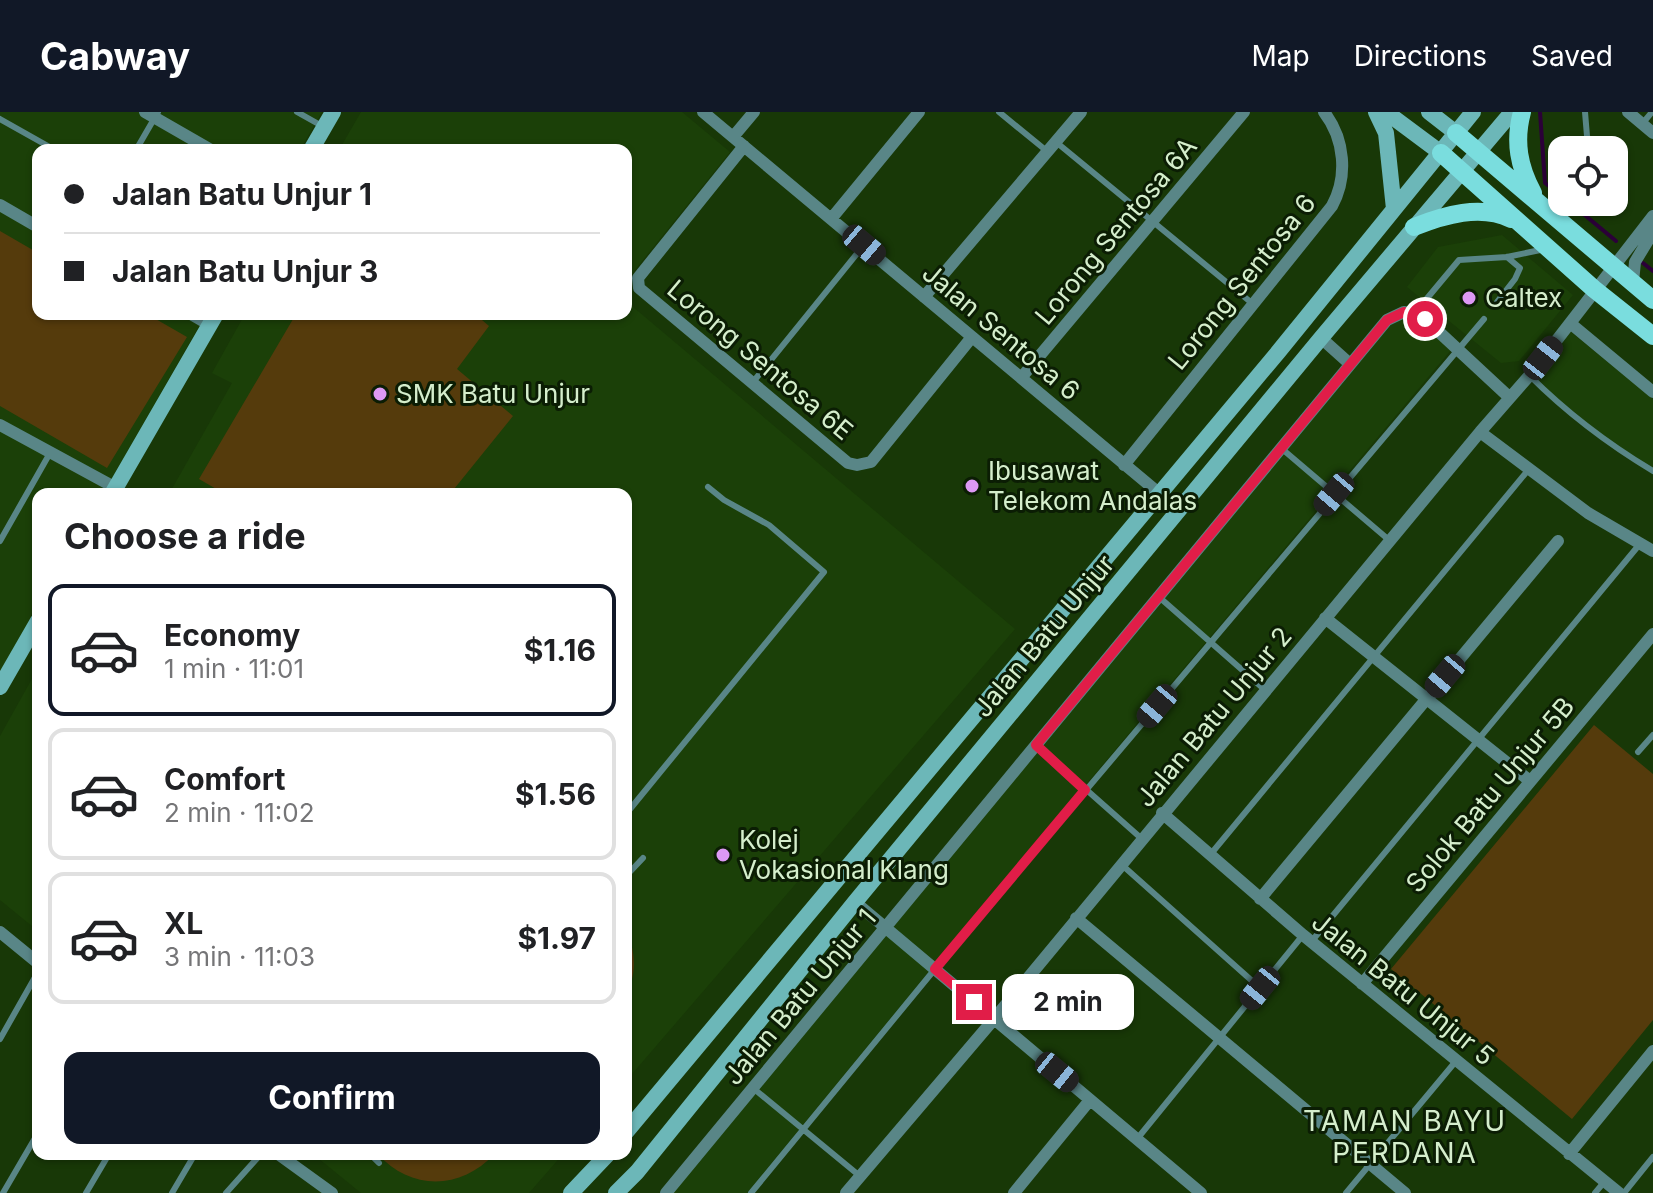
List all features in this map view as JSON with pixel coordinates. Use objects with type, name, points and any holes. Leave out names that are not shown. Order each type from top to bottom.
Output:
[{"type":"main road","points":[[314,144],[333,112]]},
{"type":"main road","points":[[1376,112],[1386,133],[1394,209]]},
{"type":"main road","points":[[1386,112],[1441,153],[1594,289],[1653,336]]},
{"type":"main road","points":[[1429,112],[1653,300]]},
{"type":"main road","name":"Jalan Batu Unjur","points":[[632,1125],[1160,494],[1473,112]]},
{"type":"main road","name":"Jalan Batu Unjur","points":[[616,1193],[637,1172],[855,902],[1321,338],[1512,112]]},
{"type":"main road","points":[[1522,112],[1517,148],[1523,174],[1538,203]]},
{"type":"main road","points":[[1414,227],[1437,218],[1479,212],[1498,212],[1521,223]]},
{"type":"main road","points":[[116,488],[212,320]]},
{"type":"main road","points":[[0,687],[32,631]]},
{"type":"main road","points":[[815,906],[842,898],[855,902]]},
{"type":"main road","points":[[571,1193],[602,1160]]},
{"type":"street","name":"Jalan Sentosa 6","points":[[703,112],[1160,494]]},
{"type":"street","points":[[738,142],[754,112]]},
{"type":"street","points":[[831,219],[919,112]]},
{"type":"street","points":[[924,297],[1081,112]]},
{"type":"street","name":"Lorong Sentosa 6A","points":[[1021,378],[1244,112]]},
{"type":"street","name":"Lorong Sentosa 6","points":[[1124,465],[1332,206],[1339,192],[1342,158],[1333,123],[1324,112]]},
{"type":"street","points":[[1628,112],[1653,133]]},
{"type":"street","points":[[153,114],[201,144]]},
{"type":"street","name":"Lorong Sentosa 6E","points":[[738,142],[638,278],[637,284],[848,463],[871,462],[972,337]]},
{"type":"street","points":[[0,205],[32,224]]},
{"type":"street","points":[[1633,282],[1633,269],[1653,216]]},
{"type":"street","points":[[1644,245],[1653,232]]},
{"type":"street","name":"Jalan Batu Unjur 2","points":[[846,1193],[1529,376],[1613,266],[1644,245]]},
{"type":"street","name":"Jalan Batu Unjur 1","points":[[666,1193],[1387,320],[1404,312],[1413,315]]},
{"type":"street","points":[[1413,315],[1425,319],[1509,397]]},
{"type":"street","points":[[1570,323],[1653,392]]},
{"type":"street","points":[[1321,338],[1350,364]]},
{"type":"street","points":[[0,425],[109,488]]},
{"type":"street","points":[[1480,432],[1588,513],[1653,551]]},
{"type":"street","points":[[1260,899],[1558,541]]},
{"type":"street","points":[[1325,618],[1530,781]]},
{"type":"street","name":"Solok Batu Unjur 5B","points":[[1362,984],[1653,634]]},
{"type":"street","name":"Jalan Batu Unjur 5","points":[[1162,813],[1307,939],[1569,1154],[1622,1193]]},
{"type":"street","points":[[855,902],[1137,1139],[1194,1191]]},
{"type":"street","points":[[1076,918],[1405,1193]]},
{"type":"street","points":[[0,932],[32,958]]},
{"type":"street","points":[[1569,1154],[1653,1051]]},
{"type":"street","points":[[1014,1193],[1090,1100]]},
{"type":"street","points":[[286,1160],[326,1191]]},
{"type":"lane","points":[[297,112],[324,127]]},
{"type":"lane","points":[[999,112],[1052,147],[1153,223],[1253,304]]},
{"type":"lane","points":[[1585,112],[1587,136]]},
{"type":"lane","points":[[1642,124],[1652,112]]},
{"type":"lane","points":[[139,144],[153,114]]},
{"type":"lane","points":[[0,119],[44,144]]},
{"type":"lane","points":[[753,382],[864,245]]},
{"type":"lane","points":[[1413,315],[1459,260],[1507,257],[1549,248]]},
{"type":"lane","points":[[1497,302],[1520,268],[1507,257]]},
{"type":"lane","points":[[751,1193],[1085,790],[1484,319]]},
{"type":"lane","points":[[1529,376],[1564,410],[1653,471]]},
{"type":"lane","points":[[1281,448],[1389,540]]},
{"type":"lane","points":[[0,541],[50,453]]},
{"type":"lane","points":[[1210,855],[1529,469]]},
{"type":"lane","points":[[632,807],[824,572],[769,525],[724,500],[708,487]]},
{"type":"lane","points":[[1137,1139],[1260,988],[1307,939],[1478,740],[1639,545]]},
{"type":"lane","points":[[1159,597],[1265,690]]},
{"type":"lane","points":[[1638,752],[1653,735]]},
{"type":"lane","points":[[1036,745],[1142,839]]},
{"type":"lane","points":[[632,870],[643,858]]},
{"type":"lane","points":[[1122,865],[1260,988]]},
{"type":"lane","points":[[0,1039],[32,983]]},
{"type":"lane","points":[[1346,1193],[1456,1061]]},
{"type":"lane","points":[[753,1088],[861,1177]]},
{"type":"lane","points":[[3,1191],[32,1143]]},
{"type":"lane","points":[[1622,1193],[1653,1157]]},
{"type":"lane","points":[[86,1193],[105,1160]]},
{"type":"lane","points":[[172,1193],[191,1160]]},
{"type":"lane","points":[[226,1193],[256,1160]]},
{"type":"lane","points":[[376,1160],[379,1163]]},
{"type":"lane","points":[[1595,1193],[1605,1181]]},
{"type":"shaded area","points":[[0,112],[322,112],[303,144],[32,144],[32,320],[203,320],[106,488],[32,488],[32,618],[0,674]]},
{"type":"shaded area","points":[[361,112],[682,112],[730,152],[632,274],[632,144],[342,144]]},
{"type":"shaded area","points":[[0,231],[32,250],[32,320],[157,320],[187,337],[107,468],[0,406]]},
{"type":"shaded area","points":[[1502,235],[1573,295],[1519,361],[1501,363],[1407,287],[1438,247]]},
{"type":"shaded area","name":"Kolej Vokasional Klang","points":[[632,306],[1015,629],[632,1074],[632,488],[172,488],[232,383],[212,373],[242,320],[632,320]]},
{"type":"shaded area","points":[[1404,319],[1424,325],[1451,350],[747,1193],[671,1193],[1391,324]]},
{"type":"shaded area","name":"SMK Batu Unjur","points":[[292,320],[482,320],[489,326],[457,369],[513,416],[455,488],[215,488],[199,479]]},
{"type":"shaded area","points":[[1571,332],[1653,399],[1653,468],[1565,407],[1535,376]]},
{"type":"shaded area","points":[[32,679],[32,926],[0,900],[0,736]]},
{"type":"shaded area","points":[[1594,725],[1653,774],[1653,1020],[1572,1119],[1391,969]]},
{"type":"shaded area","points":[[320,1160],[558,1160],[529,1193],[361,1193]]},
{"type":"shaded area","points":[[384,1160],[488,1160],[467,1174],[452,1180],[436,1181],[405,1175]]},
{"type":"waterway","points":[[1540,112],[1545,183],[1548,185]]},
{"type":"waterway","points":[[1586,216],[1616,241]]},
{"type":"waterway","points":[[1643,263],[1653,271]]},
{"type":"place","name":"Caltex","points":[[1469,298]]},
{"type":"place","name":"SMK Batu Unjur","points":[[380,394]]},
{"type":"place","name":"Ibusawat Telekom Andalas","points":[[972,486]]},
{"type":"place","name":"Kolej Vokasional Klang","points":[[723,855]]},
{"type":"district","name":"TAMAN BAYU PERDANA","points":[[1405,1137]]},
{"type":"route","points":[[974,1002],[935,969],[1085,790],[1036,745],[1387,320],[1404,312],[1425,319]]}]
